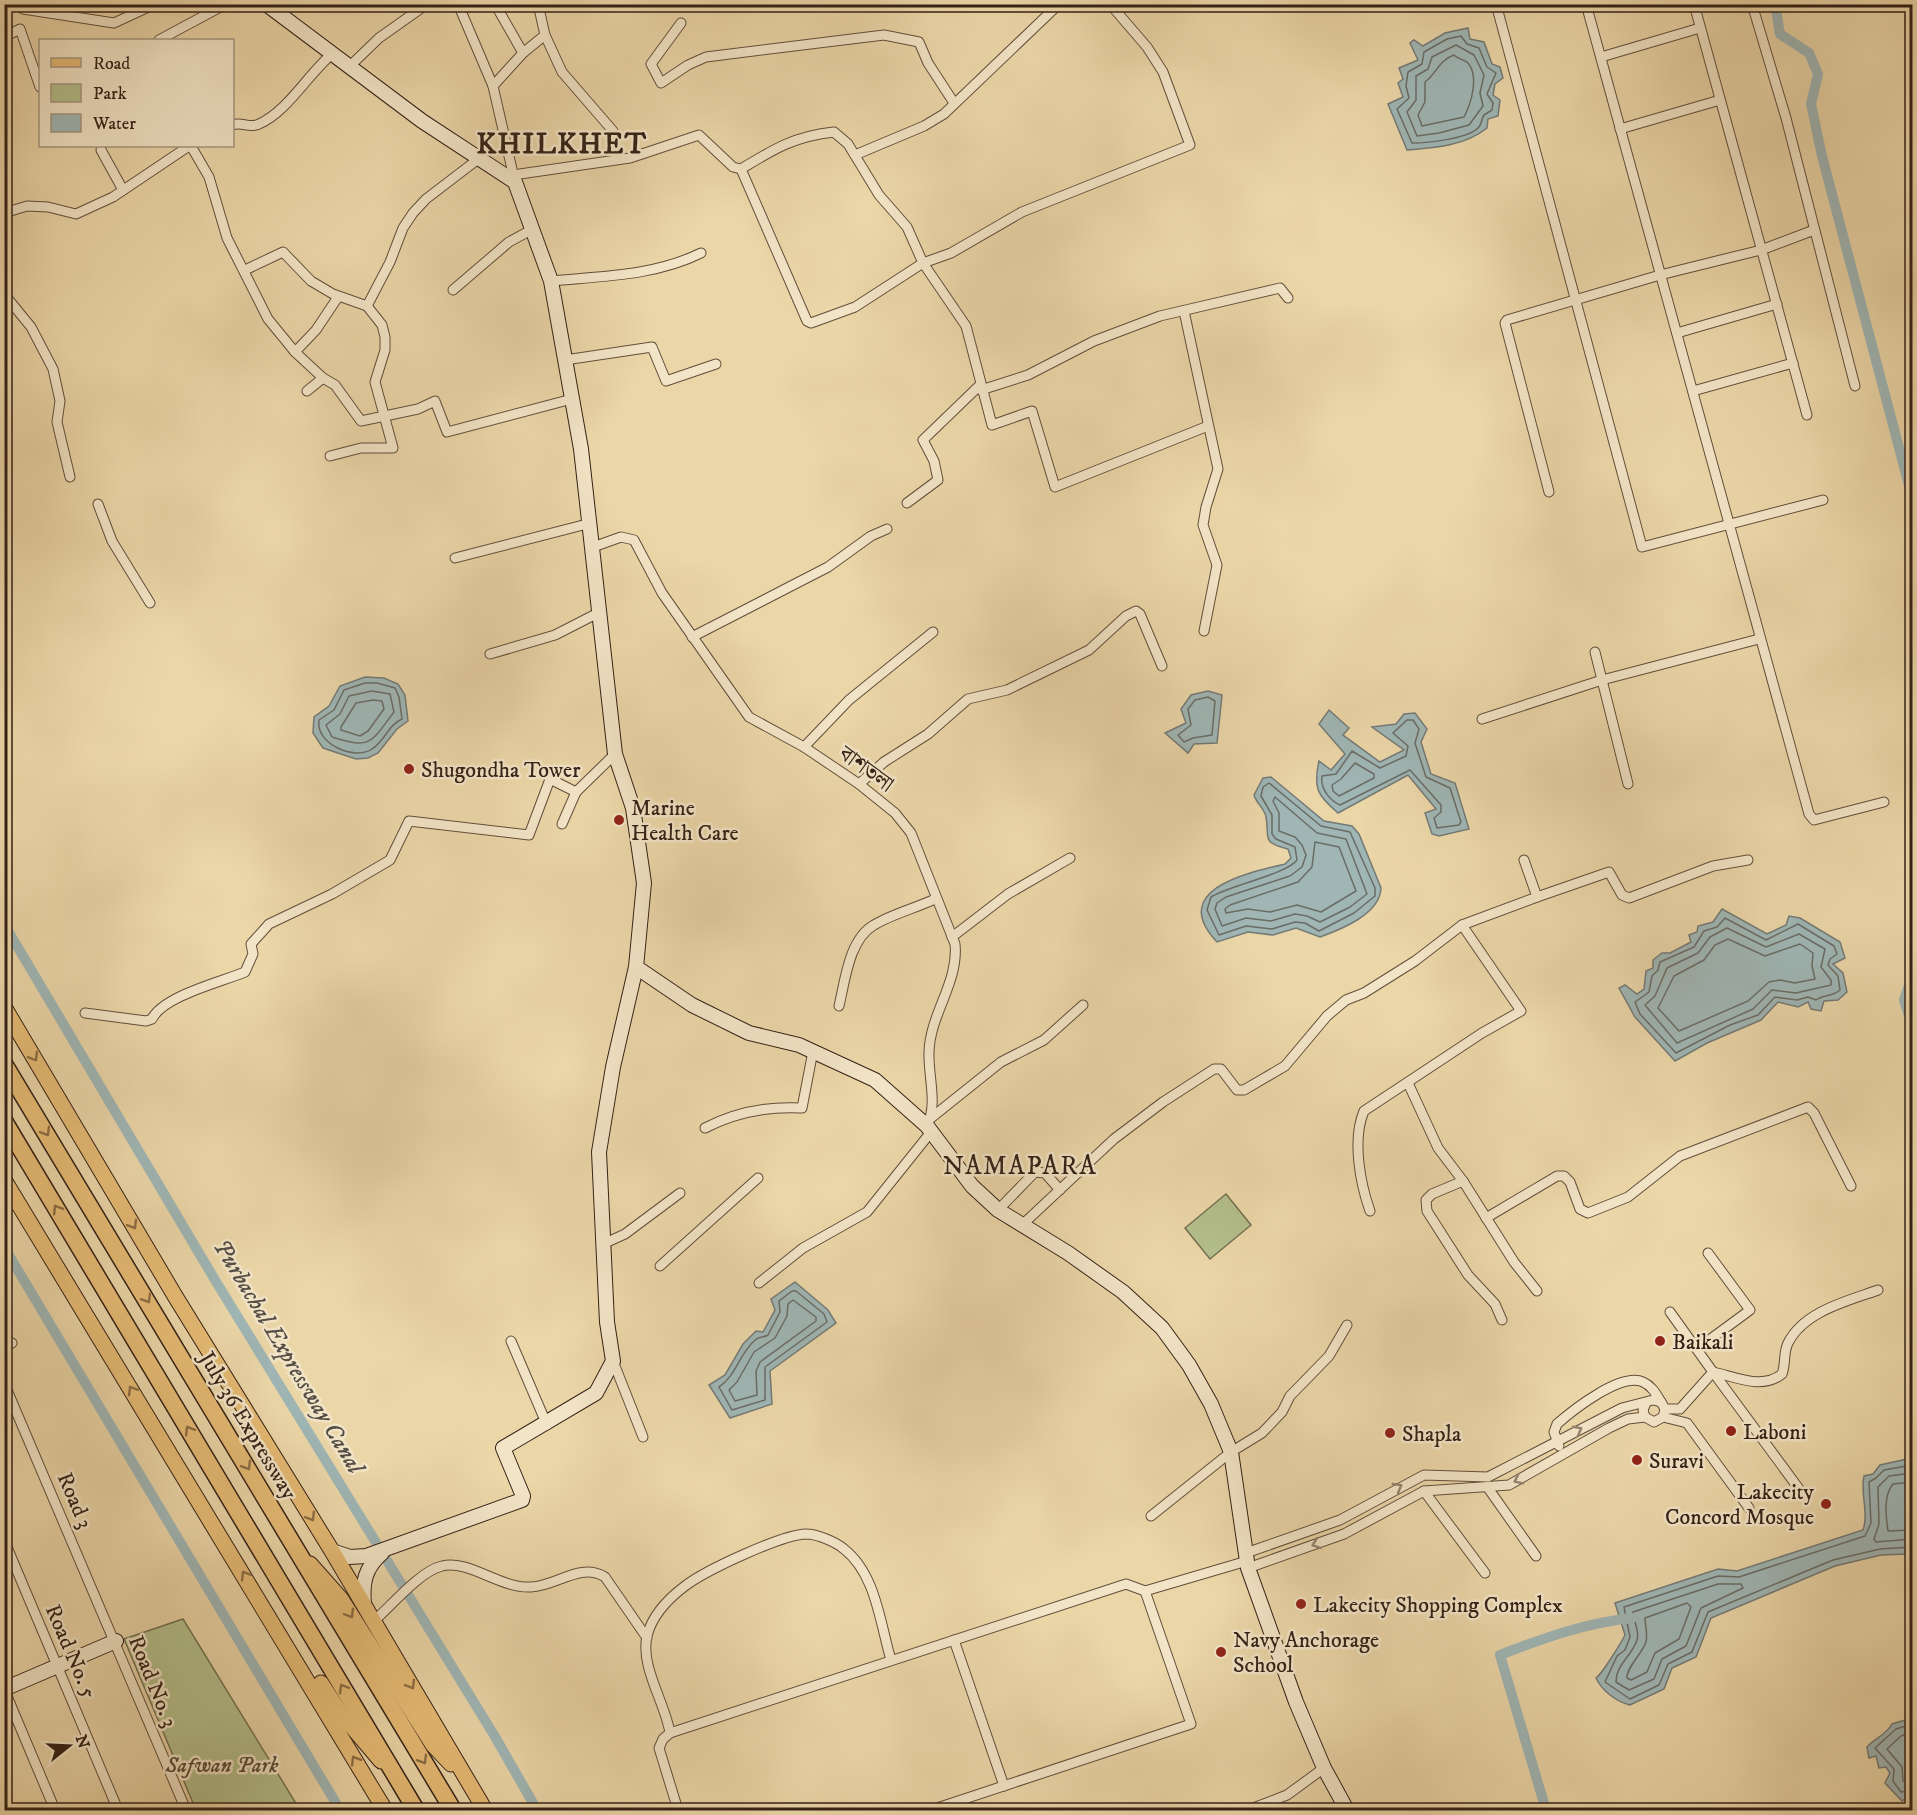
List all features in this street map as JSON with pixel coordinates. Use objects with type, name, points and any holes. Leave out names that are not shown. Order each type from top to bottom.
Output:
[{"type":"highway","name":"July 36 Expressway","points":[[4,1064],[453,1810]]},
{"type":"highway","points":[[4,1121],[416,1810]]},
{"type":"main road","points":[[4,1007],[175,1296],[332,1551],[486,1810]]},
{"type":"main road","points":[[4,1180],[261,1600],[385,1810]]},
{"type":"main road","points":[[300,1553],[341,1599],[433,1745],[465,1774]]},
{"type":"main road","points":[[261,1600],[284,1627],[341,1714],[396,1776]]},
{"type":"street","points":[[17,4],[23,9],[114,23],[155,4]]},
{"type":"street","points":[[161,39],[226,4]]},
{"type":"street","points":[[266,4],[477,160],[514,179],[630,158],[699,135],[733,167],[741,169],[779,145],[806,135],[834,132],[842,137],[879,195],[907,227],[923,263],[966,326],[980,388],[993,425],[1032,411],[1055,487],[1208,426]]},
{"type":"street","points":[[350,66],[379,38],[427,4]]},
{"type":"street","points":[[458,4],[493,86],[514,179],[551,281],[591,523],[598,613],[615,754],[633,808],[644,884],[636,967],[613,1067],[599,1152],[608,1322],[613,1361],[643,1437]]},
{"type":"street","points":[[495,4],[523,53]]},
{"type":"street","points":[[538,4],[545,35],[562,72],[613,131]]},
{"type":"street","points":[[855,155],[924,126],[954,103],[1059,4]]},
{"type":"street","points":[[741,169],[805,318],[811,323],[855,307],[923,263],[951,253],[1022,212],[1059,195],[1190,145],[1190,138],[1163,72],[1147,47],[1110,4]]},
{"type":"street","points":[[1496,4],[1642,547],[1823,500]]},
{"type":"street","points":[[1586,4],[1809,814],[1814,820],[1884,802]]},
{"type":"street","points":[[1694,4],[1807,414]]},
{"type":"street","points":[[1752,4],[1786,118],[1856,386]]},
{"type":"street","points":[[681,23],[651,64],[662,83],[688,64],[706,57],[884,35],[917,40],[928,63],[954,103]]},
{"type":"street","points":[[1600,57],[1700,27]]},
{"type":"street","points":[[4,37],[20,29],[39,84]]},
{"type":"street","points":[[493,86],[523,53],[545,35]]},
{"type":"street","points":[[234,124],[259,125],[284,106],[314,69],[333,53]]},
{"type":"street","points":[[1620,129],[1720,100]]},
{"type":"street","points":[[4,213],[27,206],[48,207],[75,214],[123,190],[188,147]]},
{"type":"street","points":[[191,147],[209,177],[227,238],[268,319],[295,352],[323,378],[335,385],[361,421],[418,409],[435,401],[447,432],[572,399]]},
{"type":"street","points":[[101,150],[123,190]]},
{"type":"street","points":[[367,306],[390,262],[403,228],[413,213],[426,199],[477,160]]},
{"type":"street","points":[[453,290],[509,242],[531,230]]},
{"type":"street","points":[[1549,492],[1505,323],[1511,318],[1660,275],[1761,250],[1814,230]]},
{"type":"street","points":[[244,270],[283,252],[311,281],[338,297],[367,306],[382,325],[386,350],[375,382],[393,448],[361,448],[330,456]]},
{"type":"street","points":[[551,281],[653,271],[677,265],[701,254]]},
{"type":"street","points":[[907,503],[938,480],[934,461],[923,440],[980,388],[1028,375],[1094,341],[1138,324],[1280,288],[1288,298]]},
{"type":"street","points":[[4,294],[32,327],[53,369],[60,401],[57,422],[70,477]]},
{"type":"street","points":[[295,352],[316,330],[338,297]]},
{"type":"street","points":[[1677,333],[1777,304]]},
{"type":"street","points":[[1185,311],[1218,469],[1203,525],[1217,565],[1204,631]]},
{"type":"street","points":[[565,360],[652,347],[666,381],[716,364]]},
{"type":"street","points":[[1693,391],[1793,363]]},
{"type":"street","points":[[307,391],[323,378]]},
{"type":"street","points":[[98,504],[112,541],[150,603]]},
{"type":"street","points":[[455,558],[591,523]]},
{"type":"street","points":[[692,637],[828,567],[871,536],[887,529]]},
{"type":"street","name":"বাশতলা","points":[[593,547],[621,537],[634,540],[662,593],[749,717],[804,747],[859,784],[895,813],[910,833],[952,937],[956,954],[953,975],[937,1017],[929,1052],[932,1079],[930,1125]]},
{"type":"street","points":[[859,784],[884,762],[928,734],[968,699],[1007,690],[1089,650],[1126,616],[1136,611],[1140,614],[1162,666]]},
{"type":"street","points":[[490,654],[555,635],[598,613]]},
{"type":"street","points":[[804,747],[849,700],[933,632]]},
{"type":"street","points":[[1482,719],[1602,680],[1759,639]]},
{"type":"street","points":[[1595,651],[1628,784]]},
{"type":"street","points":[[562,824],[576,792],[615,754]]},
{"type":"street","points":[[85,1013],[146,1021],[153,1019],[157,1009],[183,996],[245,972],[253,954],[251,944],[269,924],[332,894],[390,860],[409,821],[529,835],[550,779],[576,792]]},
{"type":"street","points":[[952,937],[1008,894],[1070,858]]},
{"type":"street","points":[[1524,860],[1537,897]]},
{"type":"street","points":[[1022,1225],[1114,1138],[1163,1102],[1214,1069],[1221,1069],[1237,1090],[1244,1090],[1285,1066],[1327,1016],[1346,1000],[1364,993],[1415,961],[1462,925],[1609,872],[1622,895],[1629,898],[1713,866],[1748,860]]},
{"type":"street","points":[[839,1006],[853,953],[861,938],[873,925],[935,899]]},
{"type":"street","points":[[1370,1211],[1365,1196],[1360,1153],[1360,1122],[1364,1111],[1473,1038],[1521,1011],[1462,925]]},
{"type":"street","points":[[636,967],[692,1005],[749,1033],[813,1051],[875,1080],[930,1125],[972,1185],[998,1210],[1068,1253],[1124,1292],[1162,1328],[1189,1365],[1211,1404],[1231,1452],[1247,1561],[1296,1702],[1324,1768],[1347,1810]]},
{"type":"street","points":[[759,1282],[803,1248],[867,1212],[930,1125],[1001,1062],[1044,1040],[1083,1005]]},
{"type":"street","points":[[705,1128],[727,1117],[749,1111],[778,1107],[802,1108],[813,1051]]},
{"type":"street","points":[[1408,1083],[1438,1148],[1463,1181],[1537,1292]]},
{"type":"street","points":[[1486,1218],[1557,1176],[1564,1176],[1570,1182],[1580,1209],[1588,1213],[1628,1197],[1680,1156],[1808,1107],[1814,1113],[1851,1186]]},
{"type":"street","points":[[998,1210],[1035,1172],[1045,1173],[1060,1191]]},
{"type":"street","points":[[660,1266],[758,1178]]},
{"type":"street","points":[[1463,1181],[1432,1194],[1426,1200],[1426,1211],[1468,1275],[1495,1304],[1502,1320]]},
{"type":"street","points":[[603,1244],[625,1234],[680,1193]]},
{"type":"street","points":[[1697,1349],[1750,1310],[1708,1253]]},
{"type":"street","points":[[1713,1372],[1764,1383],[1774,1381],[1782,1374],[1787,1345],[1795,1332],[1813,1317],[1828,1309],[1878,1290]]},
{"type":"street","points":[[1670,1312],[1802,1493]]},
{"type":"street","points":[[1151,1516],[1231,1452],[1257,1437],[1282,1412],[1290,1396],[1329,1356],[1347,1325]]},
{"type":"street","points":[[511,1341],[547,1425]]},
{"type":"street","points":[[332,1551],[350,1557],[384,1551],[522,1500],[523,1497],[503,1448],[547,1425],[596,1393],[613,1361]]},
{"type":"street","points":[[1663,1409],[1680,1409],[1713,1372]]},
{"type":"street","points":[[1563,1453],[1556,1442],[1554,1432],[1557,1424],[1607,1389],[1623,1382],[1640,1380],[1652,1388],[1663,1409]]},
{"type":"street","name":"Road 3","points":[[4,1383],[115,1637]]},
{"type":"street","points":[[1247,1561],[1340,1520],[1424,1475],[1488,1477],[1622,1408],[1653,1400],[1663,1409],[1687,1423],[1749,1508]]},
{"type":"street","points":[[1645,1417],[1643,1410],[1646,1403]]},
{"type":"street","points":[[678,1810],[659,1748],[663,1739],[670,1733],[1126,1584],[1145,1592],[1344,1533],[1424,1491],[1509,1485],[1628,1419],[1645,1417],[1654,1422],[1663,1409]]},
{"type":"street","points":[[1450,1475],[1450,1490]]},
{"type":"street","points":[[1488,1488],[1536,1556]]},
{"type":"street","points":[[1424,1491],[1485,1573]]},
{"type":"street","points":[[1376,1501],[1383,1512]]},
{"type":"street","points":[[1340,1520],[1344,1533]]},
{"type":"street","points":[[670,1733],[648,1660],[647,1638],[662,1609],[686,1585],[775,1542],[807,1534],[844,1549],[862,1568],[891,1660]]},
{"type":"street","name":"Road No. 5","points":[[4,1540],[118,1810]]},
{"type":"street","points":[[364,1605],[364,1578],[370,1564],[384,1551]]},
{"type":"street","points":[[374,1621],[422,1578],[443,1565],[455,1565],[498,1582],[530,1587],[585,1571],[596,1571],[605,1577],[647,1638]]},
{"type":"street","points":[[931,1810],[1191,1724],[1145,1592]]},
{"type":"street","points":[[55,1810],[4,1689],[56,1662],[115,1637]]},
{"type":"street","name":"Road No. 3","points":[[115,1637],[186,1810]]},
{"type":"street","points":[[954,1640],[1004,1786]]},
{"type":"street","points":[[4,1679],[56,1662]]},
{"type":"street","points":[[1248,1810],[1287,1795],[1324,1768]]},
{"type":"green space","points":[[1226,1194],[1251,1225],[1210,1259],[1185,1228]]},
{"type":"green space","name":"Safwan Park","points":[[183,1619],[300,1810],[196,1810],[124,1639]]},
{"type":"water","points":[[1468,28],[1470,39],[1484,42],[1492,64],[1500,67],[1503,78],[1495,84],[1493,95],[1500,100],[1498,116],[1488,119],[1487,128],[1469,139],[1438,147],[1407,150],[1388,104],[1403,97],[1398,83],[1403,79],[1399,68],[1418,60],[1410,43],[1414,40],[1423,46],[1445,33]]},
{"type":"water","points":[[365,677],[384,678],[398,684],[405,695],[408,721],[397,729],[378,753],[368,758],[356,759],[323,748],[313,733],[314,717],[329,706],[340,686]]},
{"type":"water","points":[[1208,691],[1222,695],[1217,743],[1194,744],[1188,753],[1165,733],[1186,723],[1181,709],[1191,695]]},
{"type":"water","points":[[1329,710],[1349,728],[1343,735],[1380,762],[1404,750],[1372,727],[1396,724],[1404,714],[1415,713],[1427,729],[1421,742],[1431,774],[1455,783],[1469,829],[1439,836],[1432,834],[1425,813],[1436,809],[1408,775],[1338,813],[1321,796],[1316,778],[1319,761],[1331,770],[1345,754],[1319,724]]},
{"type":"water","points":[[1271,777],[1324,821],[1352,826],[1359,834],[1381,888],[1379,897],[1367,913],[1339,930],[1320,937],[1296,928],[1273,935],[1248,932],[1217,942],[1204,924],[1201,909],[1207,897],[1218,887],[1233,879],[1285,864],[1291,858],[1288,849],[1273,844],[1268,838],[1265,814],[1254,795],[1263,778]]},
{"type":"water","points":[[1722,909],[1767,934],[1786,925],[1789,916],[1800,918],[1840,942],[1845,958],[1833,964],[1843,973],[1847,992],[1838,1000],[1824,1001],[1821,1011],[1811,1009],[1808,1002],[1798,1007],[1778,1002],[1761,1020],[1707,1043],[1675,1061],[1635,1017],[1619,988],[1625,985],[1637,994],[1644,989],[1646,971],[1653,968],[1653,960],[1662,953],[1670,953],[1691,942],[1689,935],[1697,932],[1698,926],[1713,922]]},
{"type":"water","points":[[795,1282],[828,1310],[836,1323],[770,1371],[772,1404],[730,1418],[709,1385],[725,1375],[743,1344],[756,1331],[763,1332],[775,1310],[771,1299]]},
{"type":"water","points":[[1912,1458],[1912,1552],[1881,1555],[1835,1566],[1711,1618],[1696,1657],[1672,1668],[1664,1689],[1630,1705],[1610,1695],[1599,1683],[1596,1678],[1607,1665],[1625,1635],[1615,1603],[1718,1569],[1737,1571],[1863,1530],[1865,1523],[1864,1476],[1873,1474],[1880,1465]]},
{"type":"water","points":[[1912,1718],[1912,1795],[1902,1801],[1885,1783],[1890,1773],[1886,1767],[1879,1768],[1876,1756],[1869,1758],[1867,1747],[1892,1724]]},
{"type":"waterway","points":[[1775,4],[1780,34],[1809,53],[1818,74],[1811,104],[1822,156],[1912,497]]},
{"type":"waterway","name":"Purbachal Expressway Canal","points":[[4,924],[215,1280],[494,1735],[537,1810]]},
{"type":"waterway","points":[[1912,976],[1904,1000],[1912,1025]]},
{"type":"waterway","name":"Purbachal Expressway Canal","points":[[4,1247],[340,1810]]},
{"type":"waterway","points":[[1546,1810],[1500,1655],[1581,1627],[1632,1618]]},
{"type":"place","name":"Shugondha Tower","points":[[409,769]]},
{"type":"place","name":"Marine Health Care","points":[[619,820]]},
{"type":"place","name":"Baikali","points":[[1660,1341]]},
{"type":"place","name":"Laboni","points":[[1731,1431]]},
{"type":"place","name":"Shapla","points":[[1390,1433]]},
{"type":"place","name":"Suravi","points":[[1637,1460]]},
{"type":"place","name":"Lakecity Concord Mosque","points":[[1826,1504]]},
{"type":"place","name":"Lakecity Shopping Complex","points":[[1301,1604]]},
{"type":"place","name":"Navy Anchorage School","points":[[1221,1652]]},
{"type":"district","name":"KHILKHET","points":[[562,143]]},
{"type":"district","name":"NAMAPARA","points":[[1020,1165]]}]
